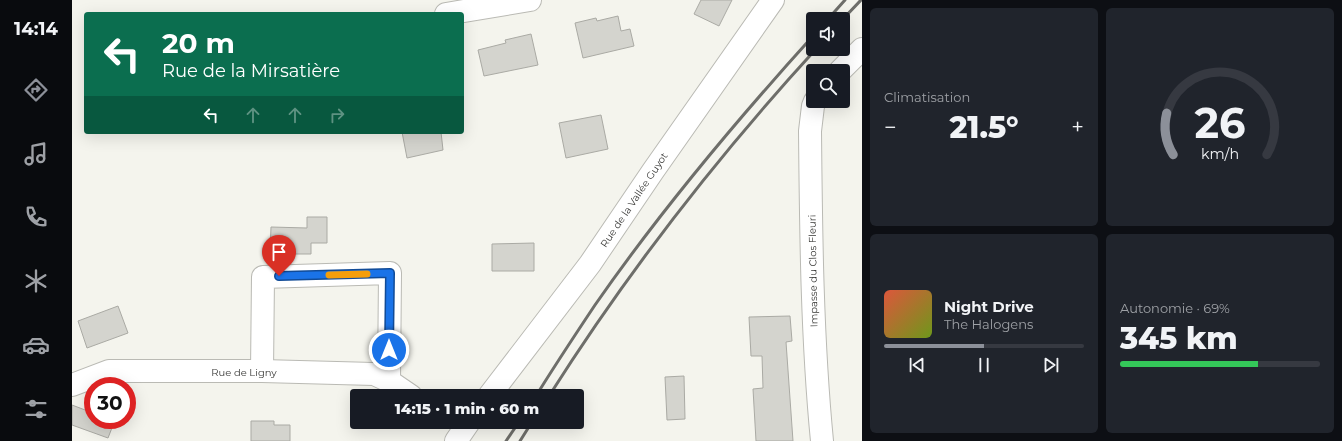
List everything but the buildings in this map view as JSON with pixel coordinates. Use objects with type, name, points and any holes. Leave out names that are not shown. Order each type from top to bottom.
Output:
[{"type":"street","points":[[458,12],[530,0]]},
{"type":"street","name":"Rue de la Vallée Guyot","points":[[494,389],[590,264],[666,152],[773,0]]},
{"type":"street","points":[[847,64],[862,49]]},
{"type":"street","name":"Impasse du Clos Fleuri","points":[[813,108],[810,132],[810,168],[816,379],[822,441]]},
{"type":"street","points":[[262,372],[263,277],[390,273],[389,381]]},
{"type":"street","name":"Rue de Ligny","points":[[72,385],[109,371],[262,372],[374,374],[389,381],[401,389]]},
{"type":"railway","points":[[834,12],[845,0]]},
{"type":"railway","points":[[850,12],[861,0]]},
{"type":"railway","points":[[540,389],[595,305],[646,235],[728,133],[806,44]]},
{"type":"railway","points":[[554,389],[610,305],[675,217],[743,131],[810,56]]},
{"type":"railway","points":[[506,441],[514,429]]},
{"type":"railway","points":[[520,441],[528,429]]},
{"type":"slow traffic","points":[[329,275],[367,274]]},
{"type":"route","points":[[279,276],[390,273],[389,350]]}]
